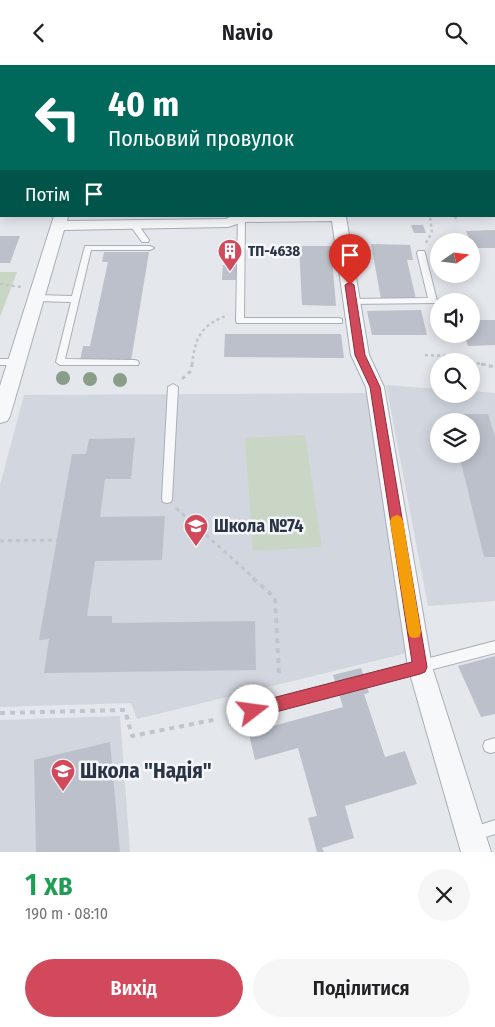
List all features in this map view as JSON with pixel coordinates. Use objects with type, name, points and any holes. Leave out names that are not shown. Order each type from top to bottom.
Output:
[{"type":"street","points":[[0,417],[7,371],[36,298],[59,221],[73,225],[139,232],[228,223],[241,219],[339,217],[360,355],[375,387],[420,667],[473,843]]},
{"type":"lane","points":[[241,219],[240,321],[339,321]]},
{"type":"lane","points":[[135,363],[60,362],[88,248],[150,248]]},
{"type":"lane","points":[[352,302],[434,301],[420,253]]},
{"type":"lane","points":[[36,298],[76,299]]},
{"type":"lane","points":[[167,499],[173,387]]},
{"type":"lane","points":[[234,715],[495,647]]},
{"type":"lane","points":[[473,843],[495,827]]},
{"type":"path","points":[[420,253],[432,232],[430,217]]},
{"type":"path","points":[[455,217],[457,223]]},
{"type":"path","points":[[0,284],[11,287]]},
{"type":"path","points":[[173,387],[191,371],[194,344],[210,321],[240,311]]},
{"type":"path","points":[[425,355],[430,355]]},
{"type":"path","points":[[480,363],[495,367]]},
{"type":"path","points":[[167,499],[275,598],[279,673]]},
{"type":"path","points":[[0,541],[57,540]]},
{"type":"path","points":[[0,713],[125,710],[132,736],[234,715]]},
{"type":"shaded area","points":[[386,385],[430,388],[430,403],[480,403],[480,392],[495,393],[495,601],[428,606]]},
{"type":"shaded area","name":"Школа №74","points":[[369,393],[407,653],[137,719],[131,703],[0,707],[0,485],[24,395]]},
{"type":"shaded area","name":"Школа \"Надія\"","points":[[120,716],[130,852],[0,852],[0,720]]},
{"type":"green space","points":[[0,272],[17,272],[0,317]]},
{"type":"green space","points":[[305,435],[322,547],[253,551],[245,438]]},
{"type":"building","points":[[411,225],[423,225],[426,233],[414,233]]},
{"type":"building","points":[[495,230],[495,248],[480,248],[480,233],[467,233],[466,231]]},
{"type":"building","points":[[0,236],[20,236],[10,263],[0,263]]},
{"type":"building","points":[[371,244],[410,245],[413,260],[407,260],[416,299],[381,299]]},
{"type":"building","points":[[299,246],[331,246],[336,306],[302,305]]},
{"type":"building","points":[[218,248],[234,248],[234,256],[218,256]]},
{"type":"building","points":[[104,252],[149,252],[131,361],[80,361],[83,346],[90,346],[108,262],[102,262]]},
{"type":"building","name":"ТП-4638","points":[[223,265],[237,265],[237,280],[222,280]]},
{"type":"building","points":[[421,310],[427,335],[372,335],[367,311]]},
{"type":"building","points":[[480,320],[495,320],[495,345],[468,346],[467,343],[480,343]]},
{"type":"building","points":[[225,334],[341,334],[344,358],[224,357]]},
{"type":"building","points":[[480,414],[488,414],[495,437],[495,557],[484,557],[461,463],[480,463]]},
{"type":"building","points":[[135,438],[131,479],[105,479],[100,517],[165,516],[162,560],[95,561],[87,616],[112,616],[112,623],[255,621],[256,670],[44,673],[49,639],[39,640],[72,454],[86,454],[89,439]]},
{"type":"building","points":[[495,656],[495,714],[481,717],[458,666]]},
{"type":"building","points":[[361,668],[369,693],[364,694],[385,757],[405,751],[417,784],[345,806],[354,838],[322,848],[324,852],[317,852],[308,818],[317,816],[298,748],[255,760],[247,726],[271,719],[273,726],[343,707],[333,675]]},
{"type":"building","points":[[110,742],[120,852],[36,852],[34,760]]},
{"type":"slow traffic","points":[[397,521],[414,632]]},
{"type":"place","name":"ТП-4638","points":[[230,272]]},
{"type":"place","name":"Школа №74","points":[[196,547]]},
{"type":"place","name":"Школа \"Надія\"","points":[[63,792]]},
{"type":"route","points":[[253,711],[420,667],[375,387],[360,355],[350,285]]}]
